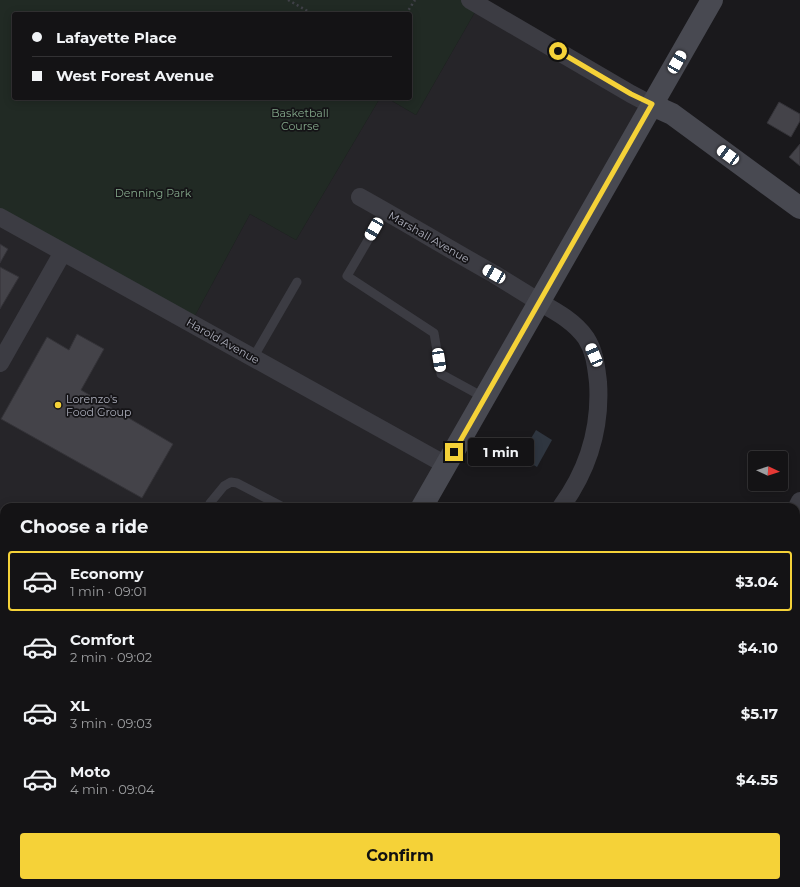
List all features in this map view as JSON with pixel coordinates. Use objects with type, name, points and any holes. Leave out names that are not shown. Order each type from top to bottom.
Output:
[{"type":"street","points":[[470,0],[631,94],[672,114],[800,208]]},
{"type":"street","points":[[424,503],[712,0]]},
{"type":"street","name":"Marshall Avenue","points":[[360,197],[540,302],[558,313],[580,330],[590,346],[596,366],[598,404],[596,432],[581,475],[564,503]]},
{"type":"street","name":"Harold Avenue","points":[[0,217],[446,465]]},
{"type":"street","points":[[0,363],[63,252]]},
{"type":"lane","points":[[384,211],[347,276],[434,333],[441,374],[485,398]]},
{"type":"lane","points":[[253,358],[297,282]]},
{"type":"lane","points":[[210,503],[224,486],[231,482],[238,483],[276,503]]},
{"type":"path","points":[[288,0],[309,12]]},
{"type":"path","points":[[407,12],[415,0]]},
{"type":"shaded area","points":[[479,5],[652,105],[424,503],[0,503],[0,217],[191,323],[250,214],[296,240],[379,100],[390,100],[416,115]]},
{"type":"shaded area","points":[[536,430],[552,440],[537,467],[520,457]]},
{"type":"green space","name":"Denning Park","points":[[0,0],[470,0],[479,5],[416,115],[390,100],[412,100],[412,12],[12,12],[12,100],[379,100],[296,240],[250,214],[191,323],[0,217]]},
{"type":"building","points":[[779,102],[800,114],[800,121],[791,137],[767,123]]},
{"type":"building","points":[[800,144],[800,166],[789,157]]},
{"type":"building","points":[[0,244],[8,249],[0,263]]},
{"type":"building","points":[[0,267],[19,277],[0,309]]},
{"type":"building","name":"Lorenzo's Food Group","points":[[77,334],[104,349],[81,390],[173,444],[142,498],[1,419],[47,337],[69,350]]},
{"type":"place","name":"Lorenzo's Food Group","points":[[58,405]]},
{"type":"route","points":[[454,452],[652,104],[631,94],[558,51]]},
{"type":"park label","name":"Basketball Course","points":[[300,119]]}]
